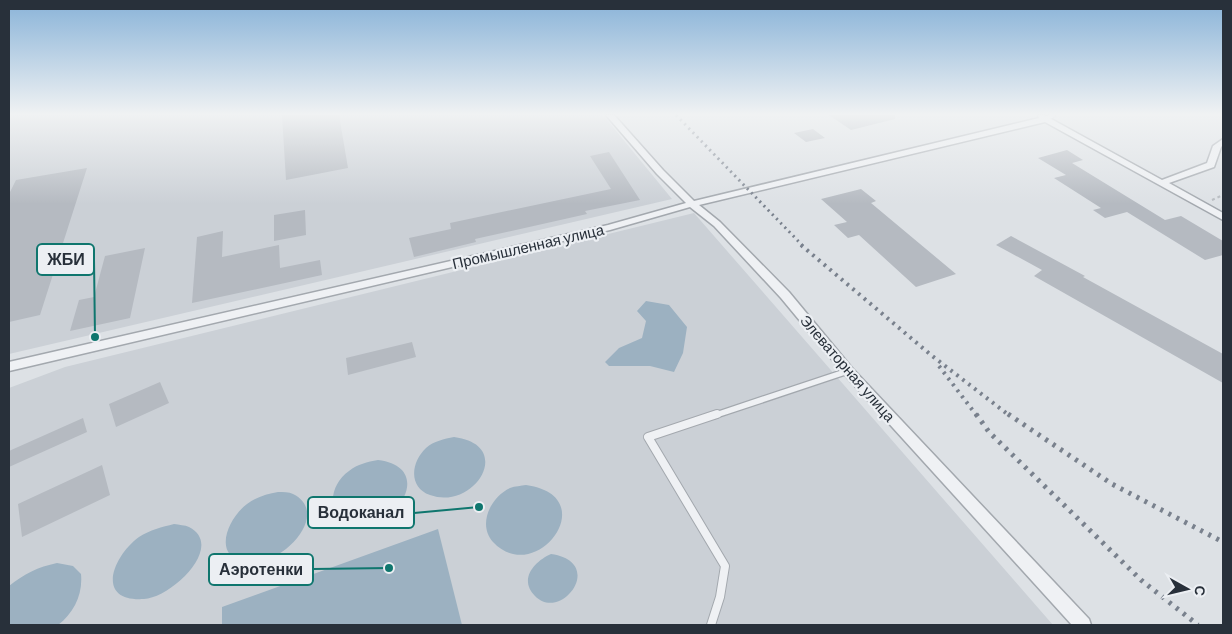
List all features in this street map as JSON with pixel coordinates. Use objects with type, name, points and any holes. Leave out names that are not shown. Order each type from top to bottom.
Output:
[{"type":"street","name":"Элеваторная улица","points":[[636,145],[660,172],[692,204],[717,224],[785,295],[848,371],[1083,625]]},
{"type":"street","name":"Промышленная улица","points":[[9,367],[610,227],[692,204],[931,145]]},
{"type":"street","points":[[1095,145],[1223,217]]},
{"type":"street","points":[[1162,183],[1211,165],[1219,145]]},
{"type":"lane","points":[[711,625],[720,597],[724,566],[648,437],[848,371]]},
{"type":"shaded area","points":[[9,145],[627,145],[672,199],[9,354]]},
{"type":"shaded area","points":[[694,213],[1053,625],[9,625],[9,388],[65,367]]},
{"type":"water","points":[[646,301],[669,305],[687,327],[683,353],[674,372],[650,366],[609,366],[605,362],[619,348],[642,338],[646,321],[637,311]]},
{"type":"water","points":[[454,437],[473,442],[483,452],[485,463],[482,475],[473,486],[461,494],[446,497],[430,495],[418,486],[415,480],[414,474],[417,460],[429,446]]},
{"type":"water","points":[[378,460],[396,465],[405,475],[407,487],[403,499],[394,511],[382,520],[367,525],[352,524],[343,520],[337,514],[334,507],[334,492],[337,484],[352,469]]},
{"type":"water","points":[[526,485],[549,492],[560,505],[562,520],[555,535],[543,547],[527,554],[510,553],[493,542],[488,535],[486,519],[492,504],[503,492],[512,487]]},
{"type":"water","points":[[278,492],[291,493],[304,503],[307,513],[305,525],[298,537],[274,557],[260,562],[246,562],[235,559],[229,553],[226,545],[226,536],[234,518],[250,502],[262,496]]},
{"type":"water","points":[[174,524],[189,527],[199,536],[201,546],[198,558],[191,570],[168,590],[155,596],[144,599],[129,598],[119,593],[114,586],[113,577],[121,556],[129,546],[147,532]]},
{"type":"water","points":[[438,529],[462,625],[222,625],[222,607]]},
{"type":"water","points":[[551,554],[567,559],[576,568],[577,578],[574,588],[566,597],[556,602],[545,602],[535,596],[530,590],[528,577],[539,561]]},
{"type":"water","points":[[57,563],[73,566],[81,574],[79,596],[69,615],[58,625],[9,625],[9,586],[32,572]]},
{"type":"building","points":[[284,145],[344,145],[348,168],[286,180]]},
{"type":"building","points":[[1067,150],[1083,160],[1072,163],[1165,220],[1181,216],[1223,241],[1223,255],[1205,260],[1127,212],[1105,218],[1093,210],[1101,208],[1054,178],[1066,175],[1038,158]]},
{"type":"building","points":[[609,152],[640,200],[585,211],[587,214],[475,239],[476,242],[414,257],[409,238],[451,229],[450,223],[611,189],[590,156]]},
{"type":"building","points":[[87,168],[40,315],[9,322],[9,194],[16,180]]},
{"type":"building","points":[[861,189],[876,201],[871,203],[956,274],[916,287],[859,235],[848,238],[834,225],[847,222],[821,199]]},
{"type":"building","points":[[305,210],[306,235],[274,241],[274,215]]},
{"type":"building","points":[[223,231],[222,257],[279,245],[280,268],[320,260],[322,275],[192,303],[197,237]]},
{"type":"building","points":[[1011,236],[1223,354],[1223,383],[1034,276],[1042,270],[996,245]]},
{"type":"building","points":[[145,248],[130,318],[70,331],[79,300],[94,297],[105,256]]},
{"type":"building","points":[[412,342],[416,357],[348,375],[346,358]]},
{"type":"building","points":[[160,382],[169,403],[116,427],[109,404]]},
{"type":"building","points":[[83,418],[87,432],[9,467],[9,451]]},
{"type":"building","points":[[102,465],[110,495],[22,537],[18,504]]},
{"type":"railway","points":[[705,145],[803,246]]},
{"type":"railway","points":[[801,245],[931,355],[1010,416]]},
{"type":"railway","points":[[939,366],[977,416]]},
{"type":"railway","points":[[976,414],[989,432],[1141,580],[1198,625]]},
{"type":"railway","points":[[1008,414],[1112,484],[1223,542]]},
{"type":"place","name":"ЖБИ","points":[[95,337]]},
{"type":"place","name":"Водоканал","points":[[479,507]]},
{"type":"place","name":"Аэротенки","points":[[389,568]]}]
